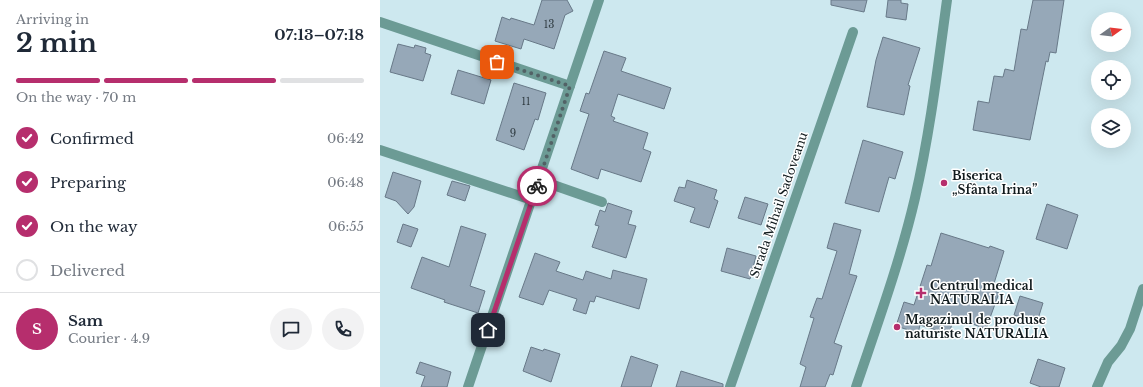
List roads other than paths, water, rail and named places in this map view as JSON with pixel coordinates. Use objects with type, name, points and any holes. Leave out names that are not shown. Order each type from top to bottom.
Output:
[{"type":"street","points":[[468,387],[599,0]]},
{"type":"street","points":[[856,387],[893,277],[915,197],[930,120],[947,0]]},
{"type":"street","points":[[380,22],[570,86]]},
{"type":"street","name":"Strada Mihail Sadoveanu","points":[[730,387],[853,32]]},
{"type":"street","points":[[380,150],[532,200]]},
{"type":"street","points":[[539,180],[602,202]]},
{"type":"street","points":[[1097,387],[1108,362],[1130,329],[1143,289]]},
{"type":"place","name":"Biserica „Sfânta Irina”","points":[[944,183]]},
{"type":"place","name":"Centrul medical NATURALIA","points":[[921,293]]},
{"type":"place","name":"Magazinul de produse naturiste NATURALIA","points":[[897,327]]}]
